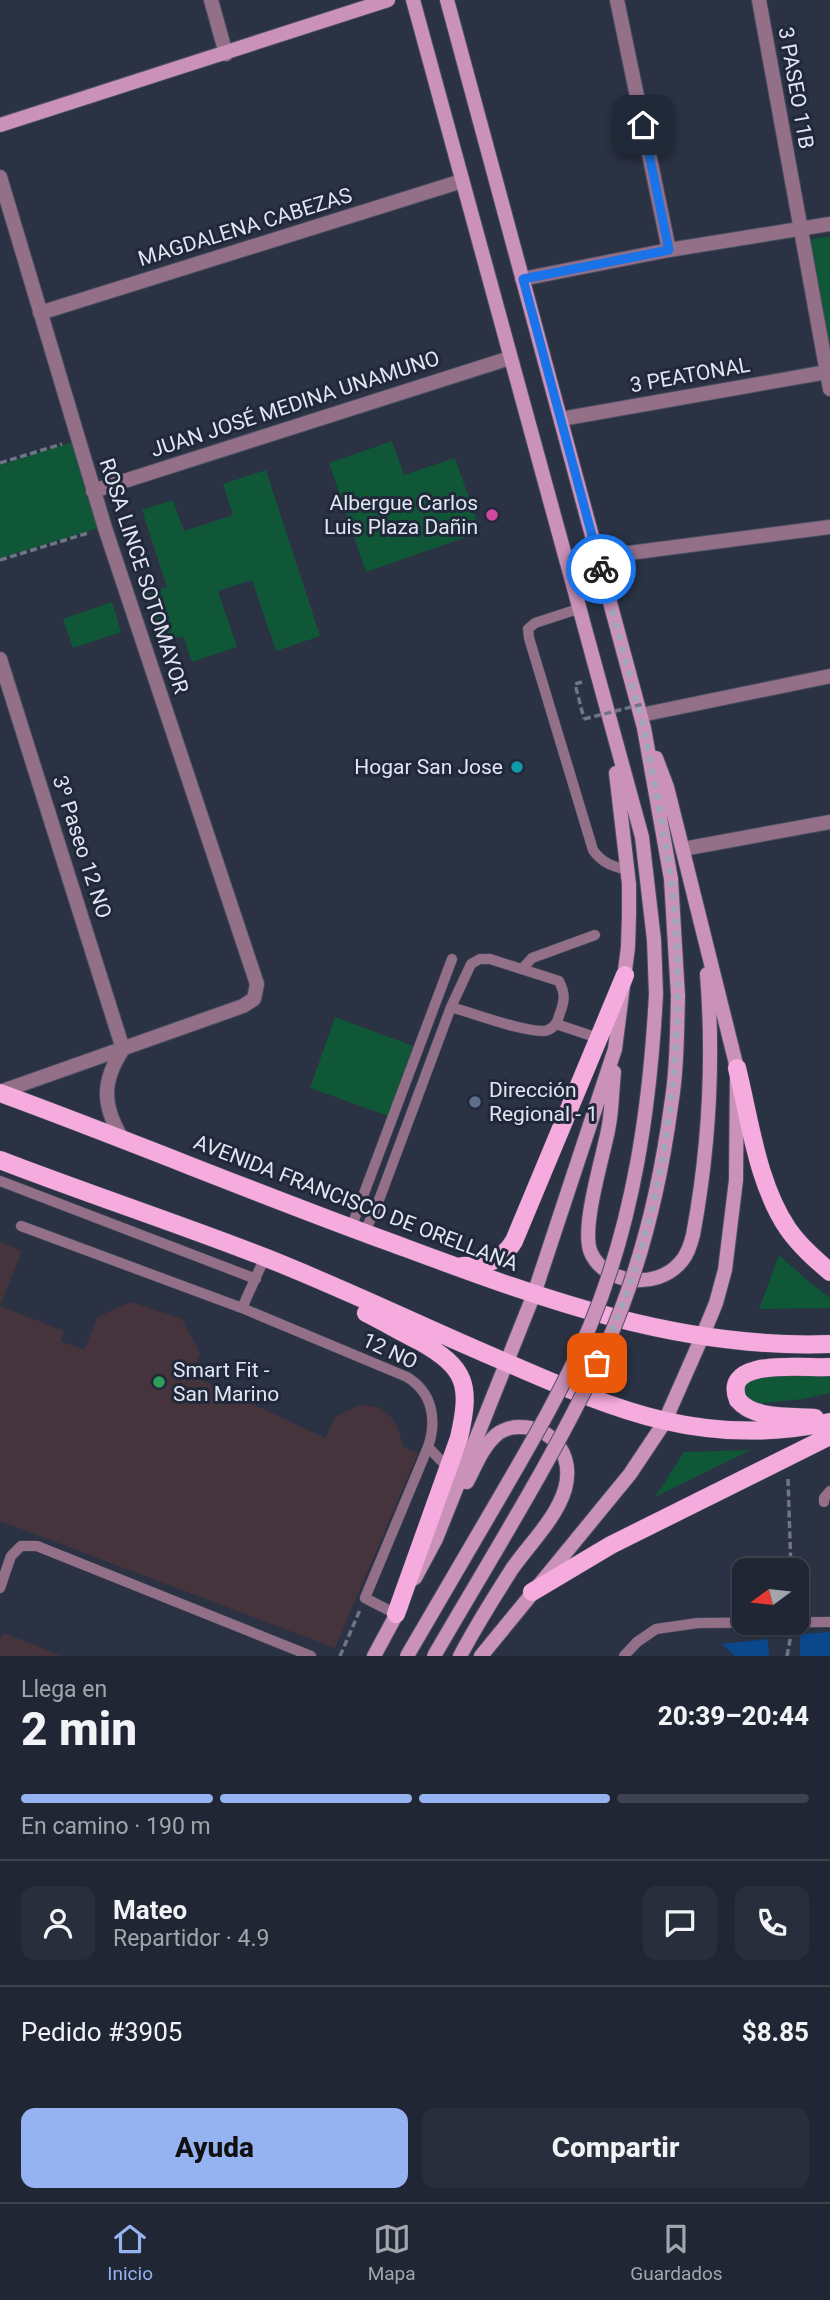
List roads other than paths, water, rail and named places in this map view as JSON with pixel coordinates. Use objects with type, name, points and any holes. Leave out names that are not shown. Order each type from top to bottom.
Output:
[{"type":"main road","points":[[0,125],[388,0]]},
{"type":"main road","points":[[407,1656],[532,1442],[590,1325],[608,1275],[640,1159],[653,1053],[656,994],[654,940],[642,837],[413,0]]},
{"type":"main road","points":[[447,0],[598,557],[643,715],[667,787],[763,1172],[784,1222],[799,1244],[830,1272]]},
{"type":"main road","points":[[434,1656],[552,1452],[606,1345],[627,1291],[645,1231],[667,1130],[676,1059],[678,996],[671,879],[643,715]]},
{"type":"main road","points":[[612,733],[627,870],[629,915],[609,1126],[589,1220],[588,1242],[595,1260],[620,1277],[643,1281],[668,1273],[684,1258],[693,1236],[707,1144],[710,1086],[710,1034],[703,934]]},
{"type":"main road","points":[[446,1264],[486,1264],[499,1258],[510,1247],[625,975]]},
{"type":"main road","points":[[436,1539],[534,1294],[615,1049]]},
{"type":"main road","points":[[481,1656],[630,1474],[664,1423],[702,1338],[716,1303],[730,1246],[736,1180],[737,1068]]},
{"type":"main road","name":"AVENIDA FRANCISCO DE ORELLANA","points":[[0,1092],[446,1264],[617,1320],[702,1338],[772,1344],[830,1344]]},
{"type":"main road","points":[[8,1164],[265,1258],[583,1397],[664,1423],[751,1432],[794,1429],[830,1421]]},
{"type":"main road","points":[[265,1258],[431,1348],[452,1363],[462,1380],[465,1400],[462,1426],[450,1469],[396,1614]]},
{"type":"main road","points":[[830,1367],[751,1370],[741,1375],[735,1389],[738,1400],[749,1409],[830,1421]]},
{"type":"main road","points":[[374,1656],[484,1450],[495,1435],[514,1427],[527,1427],[550,1436],[564,1453],[567,1477],[561,1499],[512,1569],[460,1656]]},
{"type":"main road","points":[[532,1592],[611,1545],[830,1436]]},
{"type":"street","points":[[211,0],[226,54]]},
{"type":"street","points":[[617,0],[669,250]]},
{"type":"street","name":"3 PASEO 11B","points":[[759,0],[830,389]]},
{"type":"street","name":"ROSA LINCE SOTOMAYOR","points":[[0,177],[104,528],[257,984],[254,999],[243,1006],[124,1049]]},
{"type":"street","name":"MAGDALENA CABEZAS","points":[[40,313],[462,181]]},
{"type":"street","points":[[523,279],[669,250],[830,224]]},
{"type":"street","name":"JUAN JOSÉ MEDINA UNAMUNO","points":[[93,491],[510,358]]},
{"type":"street","name":"3 PEATONAL","points":[[561,419],[827,372]]},
{"type":"street","points":[[598,557],[830,527]]},
{"type":"street","name":"3º Paseo 12 NO","points":[[0,659],[124,1049]]},
{"type":"street","points":[[643,715],[830,676]]},
{"type":"street","points":[[683,849],[830,822]]},
{"type":"street","points":[[0,1092],[124,1049]]},
{"type":"street","points":[[121,1137],[111,1120],[106,1102],[107,1083],[113,1065],[124,1049]]},
{"type":"lane","points":[[578,609],[535,623],[528,629],[528,638],[593,850],[600,860],[610,866],[627,870]]},
{"type":"lane","points":[[522,969],[532,958],[595,935]]},
{"type":"lane","points":[[357,1230],[452,959]]},
{"type":"lane","points":[[357,1230],[376,1208],[451,1007],[471,964],[480,959],[490,959],[559,981],[564,990],[565,1000],[556,1024],[547,1031],[531,1031],[451,1007]]},
{"type":"lane","points":[[556,1024],[598,1038]]},
{"type":"lane","points":[[8,1164],[0,1181],[256,1279]]},
{"type":"lane","name":"12 NO","points":[[20,1226],[242,1308],[417,1383],[425,1393],[434,1421],[428,1447],[365,1598],[396,1614]]},
{"type":"lane","points":[[242,1308],[265,1258]]},
{"type":"lane","points":[[428,1447],[450,1469]]},
{"type":"lane","points":[[824,1502],[830,1492]]},
{"type":"lane","points":[[0,1588],[10,1556],[21,1546],[37,1546],[311,1656]]},
{"type":"lane","points":[[624,1656],[636,1642],[656,1629],[698,1623],[830,1622]]},
{"type":"water","points":[[830,1632],[830,1656],[800,1656],[800,1635]]},
{"type":"water","points":[[768,1639],[769,1656],[735,1656],[722,1644]]},
{"type":"place","name":"Albergue Carlos Luis Plaza Dañin","points":[[492,515]]},
{"type":"place","name":"Hogar San Jose","points":[[517,767]]},
{"type":"place","name":"Dirección Regional - 1","points":[[475,1102]]},
{"type":"place","name":"Smart Fit - San Marino","points":[[159,1382]]}]
